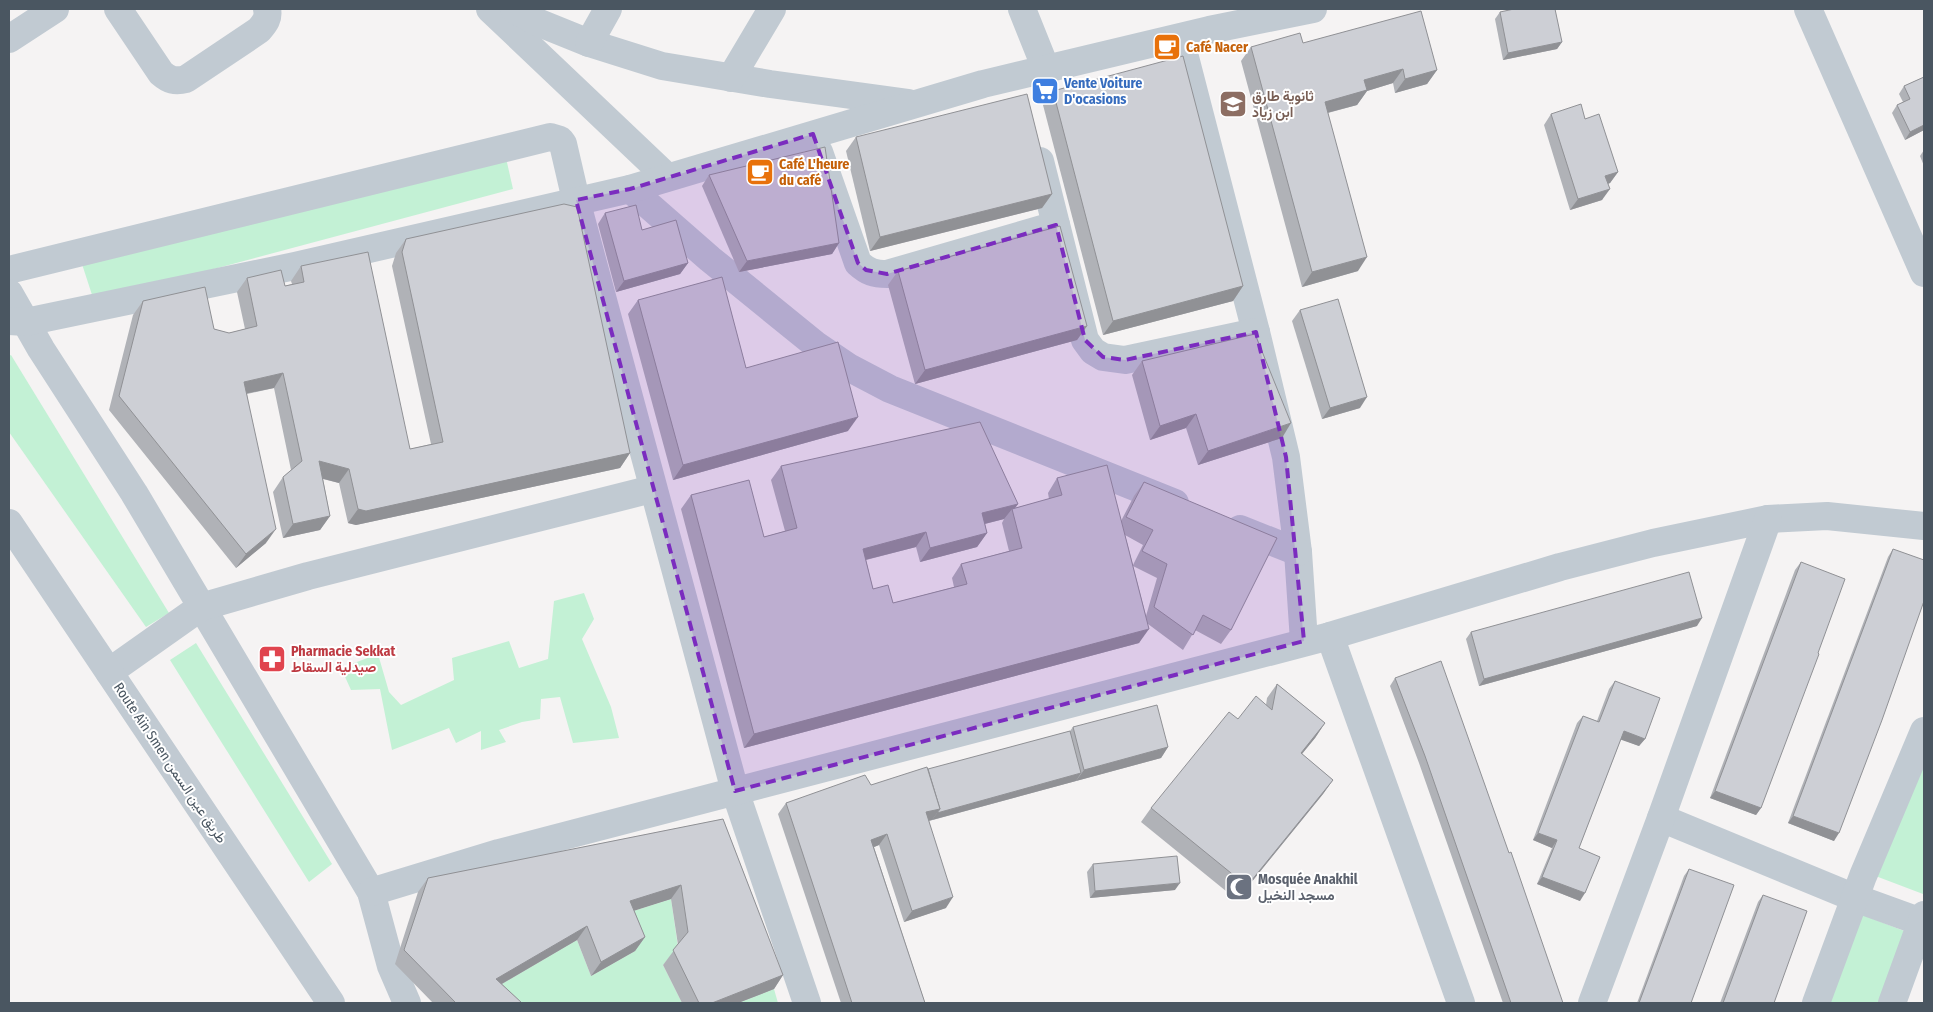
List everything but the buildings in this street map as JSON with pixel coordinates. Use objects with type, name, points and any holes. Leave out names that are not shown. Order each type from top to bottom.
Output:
[{"type":"street","points":[[9,40],[55,9]]},
{"type":"street","points":[[118,9],[161,73],[167,79],[177,81],[186,79],[259,30],[266,21],[267,9]]},
{"type":"street","points":[[490,9],[667,178]]},
{"type":"street","points":[[514,9],[537,22],[589,43],[662,66],[731,78],[918,104]]},
{"type":"street","points":[[589,43],[608,9]]},
{"type":"street","points":[[731,78],[772,9]]},
{"type":"street","points":[[1022,9],[1046,70]]},
{"type":"street","points":[[18,322],[295,266],[630,189],[983,84],[1180,38],[1205,19],[1313,9]]},
{"type":"street","points":[[1808,9],[1924,273]]},
{"type":"street","points":[[1180,38],[1256,332],[1286,457],[1298,552],[1317,638],[1461,1003]]},
{"type":"street","points":[[1019,76],[1026,104]]},
{"type":"street","points":[[813,134],[858,264],[874,274],[887,274],[1056,225]]},
{"type":"street","points":[[9,270],[550,137],[560,140],[563,144],[652,488],[735,790],[807,1003]]},
{"type":"street","points":[[1035,141],[1085,340],[1093,351],[1102,357],[1125,360],[1256,332]]},
{"type":"street","points":[[630,189],[710,259],[816,345],[850,368],[890,389],[1298,552]]},
{"type":"street","points":[[9,293],[18,322],[41,349],[134,493],[371,892],[391,966],[408,1003]]},
{"type":"street","points":[[109,672],[201,607],[308,576],[652,488]]},
{"type":"street","points":[[371,892],[499,853],[735,790],[1006,722],[1317,638],[1560,566],[1654,543],[1768,519],[1827,516],[1924,526]]},
{"type":"street","points":[[1592,1003],[1661,818],[1768,519]]},
{"type":"street","name":"Route Aïn Smen طريق عين السمن","points":[[9,522],[331,1003]]},
{"type":"street","points":[[1816,1003],[1855,898],[1924,731]]},
{"type":"street","points":[[1661,818],[1855,898],[1923,920],[1892,1003]]},
{"type":"highlighted area","points":[[813,134],[858,263],[866,270],[887,274],[1056,225],[1085,340],[1103,357],[1125,360],[1256,332],[1286,457],[1304,641],[735,791],[576,200],[630,189]]},
{"type":"green space","points":[[506,158],[513,189],[94,301],[81,261]]},
{"type":"green space","points":[[11,355],[169,613],[146,627],[9,432],[9,356]]},
{"type":"green space","points":[[584,593],[594,619],[582,639],[611,707],[619,738],[573,743],[560,697],[541,699],[540,719],[522,722],[499,730],[506,742],[481,750],[481,731],[456,743],[449,728],[392,750],[380,689],[351,690],[341,668],[378,654],[389,692],[401,705],[454,680],[452,658],[509,641],[519,668],[548,659],[554,601]]},
{"type":"green space","points":[[196,643],[332,864],[309,882],[170,660]]},
{"type":"green space","points":[[1924,737],[1924,891],[1923,894],[1865,872]]},
{"type":"green space","points":[[671,899],[678,947],[663,965],[682,1003],[497,1003],[486,993],[577,940],[591,976],[635,951],[621,915]]},
{"type":"green space","points":[[1850,910],[1912,934],[1886,1003],[1819,1003]]},
{"type":"green space","points":[[774,989],[778,1003],[738,1003]]},
{"type":"place","name":"Café Nacer","points":[[1167,47]]},
{"type":"place","name":"Vente Voiture D'ocasions","points":[[1045,91]]},
{"type":"place","name":"ثانوية طارق ابن زياد","points":[[1233,104]]},
{"type":"place","name":"Café L'heure du café","points":[[760,172]]},
{"type":"place","name":"Pharmacie Sekkat صيدلية السقاط","points":[[272,659]]},
{"type":"place","name":"Mosquée Anakhil مسجد النخيل","points":[[1239,887]]}]
